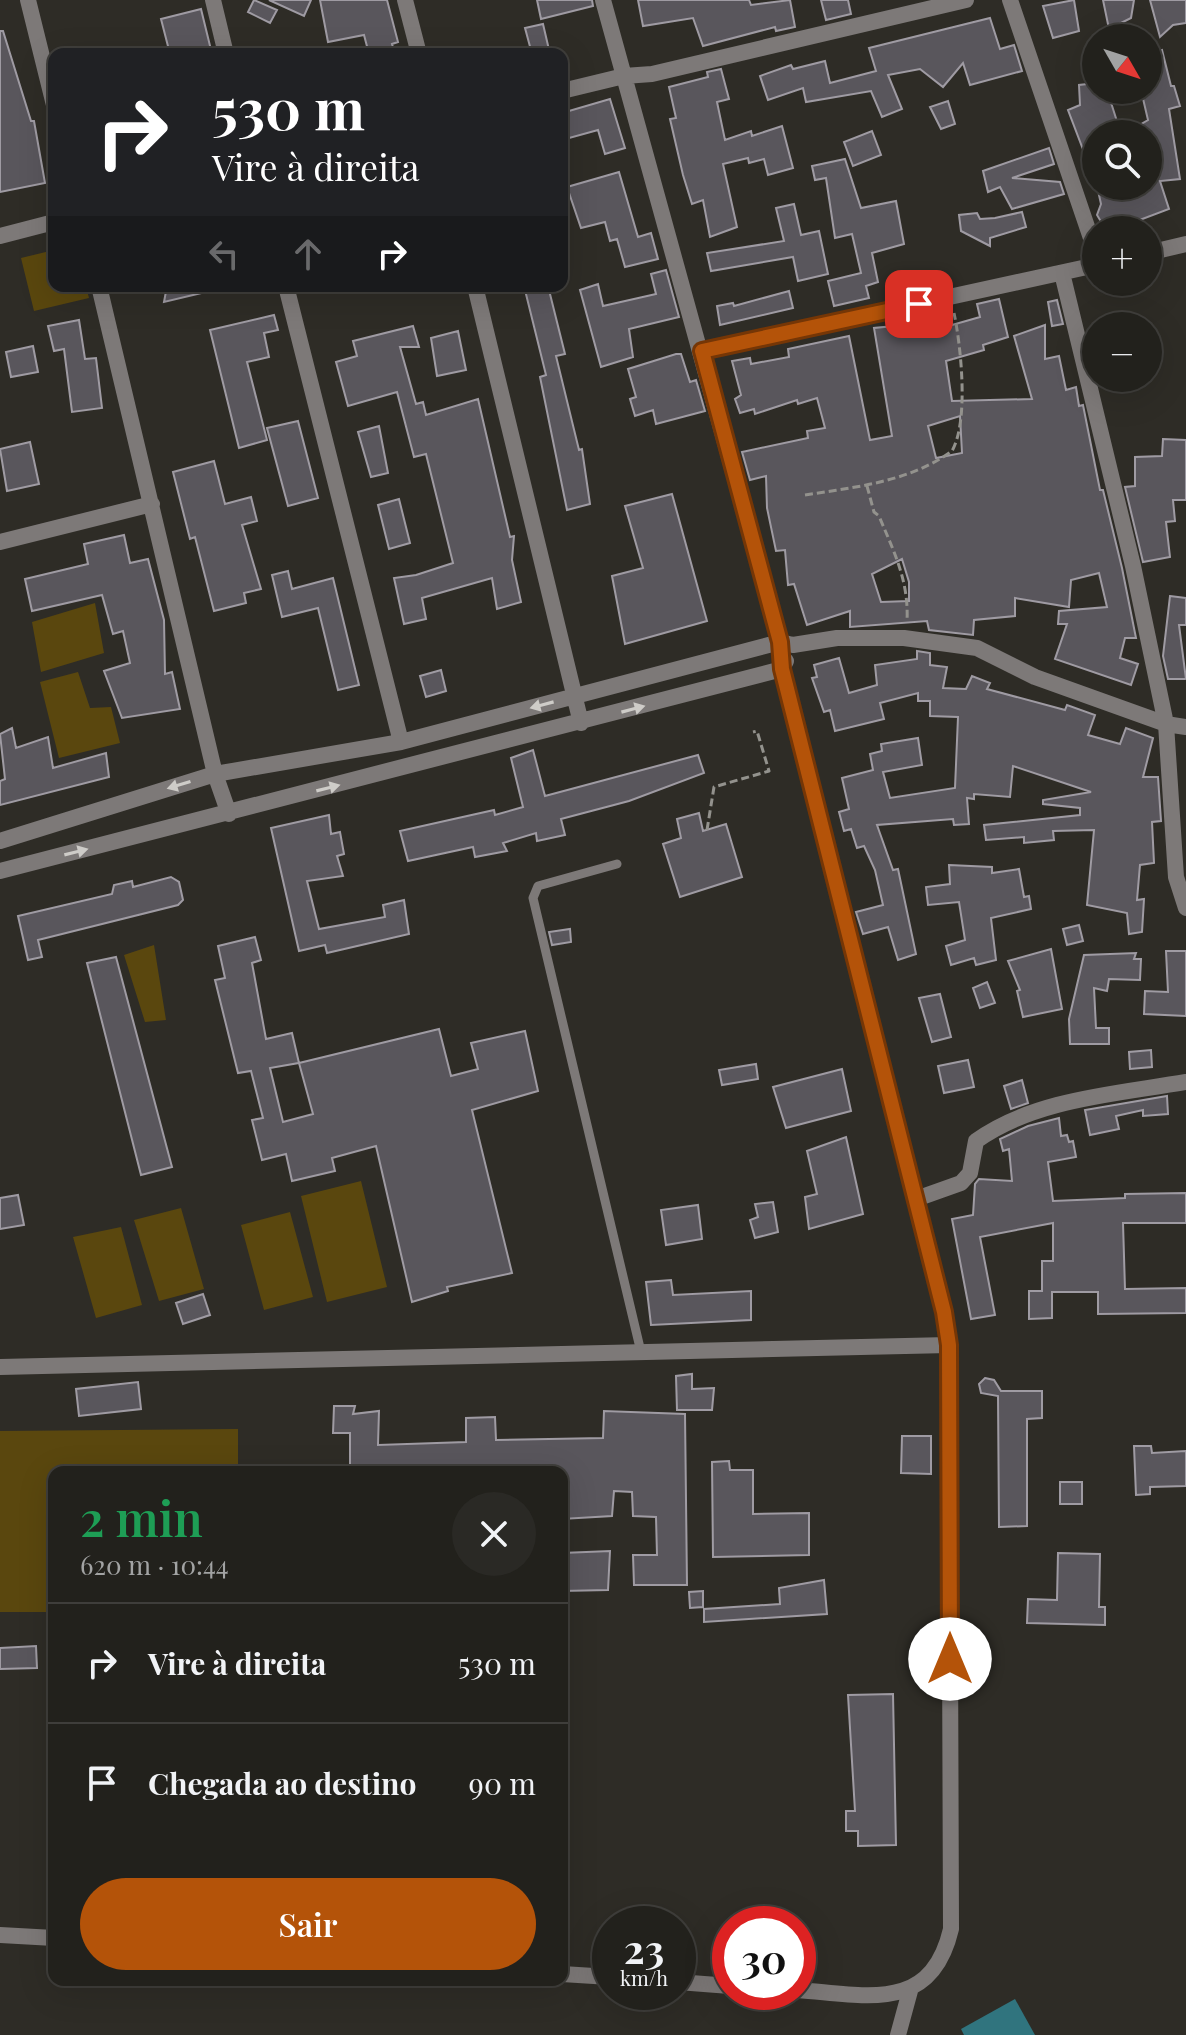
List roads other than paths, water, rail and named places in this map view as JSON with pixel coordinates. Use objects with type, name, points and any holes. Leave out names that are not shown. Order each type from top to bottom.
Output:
[{"type":"street","points":[[28,0],[48,81]]},
{"type":"street","points":[[213,0],[225,48]]},
{"type":"street","points":[[405,0],[417,48]]},
{"type":"street","points":[[603,0],[787,644],[782,669],[916,1199],[949,1345],[951,1929],[946,1949],[935,1967],[910,1991],[898,2035]]},
{"type":"street","points":[[568,90],[624,76],[652,74],[966,0]]},
{"type":"street","points":[[1010,0],[1083,216]]},
{"type":"street","points":[[0,236],[48,224]]},
{"type":"street","points":[[1162,250],[1186,244]]},
{"type":"street","points":[[702,351],[1082,268]]},
{"type":"street","points":[[1062,273],[1133,566],[1166,724],[1176,877],[1186,908]]},
{"type":"street","points":[[100,292],[215,774],[229,814]]},
{"type":"street","points":[[288,292],[401,742]]},
{"type":"street","points":[[476,292],[581,723]]},
{"type":"street","points":[[0,542],[152,504]]},
{"type":"street","points":[[0,841],[215,774],[401,742],[787,644],[837,638],[904,638],[977,648],[1035,677],[1166,724],[1186,727]]},
{"type":"street","points":[[0,871],[782,669]]},
{"type":"street","points":[[916,1199],[961,1183],[970,1173],[976,1141],[987,1133],[1055,1106],[1186,1082]]},
{"type":"street","points":[[0,1367],[949,1345]]},
{"type":"street","points":[[0,1935],[48,1938]]},
{"type":"street","points":[[568,1974],[592,1976]]},
{"type":"street","points":[[816,1991],[874,1996],[910,1991]]},
{"type":"lane","points":[[617,864],[538,886],[533,898],[641,1352]]},
{"type":"water","points":[[1015,1999],[1035,2035],[964,2035],[961,2029]]}]
